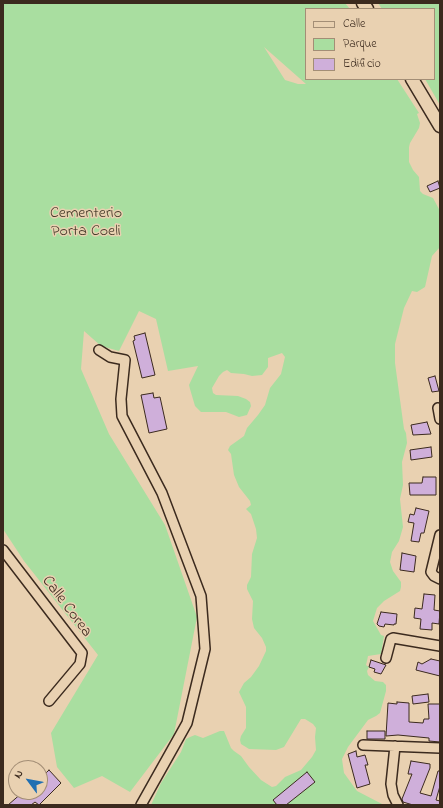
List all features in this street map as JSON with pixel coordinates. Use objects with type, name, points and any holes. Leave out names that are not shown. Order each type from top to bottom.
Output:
[{"type":"street","points":[[413,80],[440,126]]},
{"type":"street","points":[[99,350],[110,357],[125,360],[121,399],[122,416],[162,493],[201,596],[205,649],[187,723],[141,805]]},
{"type":"street","points":[[438,408],[440,419]]},
{"type":"street","points":[[440,535],[432,572],[434,576],[440,579]]},
{"type":"street","name":"Calle Corea","points":[[3,550],[82,654],[80,664],[49,702]]},
{"type":"street","points":[[386,658],[391,639],[394,638],[440,646]]},
{"type":"street","points":[[362,745],[440,748]]},
{"type":"street","points":[[395,746],[391,784],[393,795],[398,805]]},
{"type":"green space","name":"Cementerio Porta Coeli","points":[[3,3],[345,3],[349,8],[305,8],[305,80],[398,80],[419,113],[417,114],[420,123],[419,128],[409,147],[409,162],[419,177],[420,191],[423,194],[433,198],[440,211],[440,247],[432,256],[425,287],[417,292],[412,291],[404,308],[395,344],[395,363],[407,443],[402,462],[403,485],[400,499],[403,527],[399,541],[392,552],[390,562],[393,571],[401,582],[401,587],[400,591],[384,601],[377,608],[373,621],[381,635],[384,636],[381,654],[368,656],[366,665],[369,667],[367,671],[368,675],[375,681],[383,682],[386,685],[386,691],[380,713],[368,720],[348,747],[342,759],[344,773],[357,791],[384,805],[151,805],[161,783],[181,752],[186,739],[195,735],[203,738],[220,731],[224,731],[231,748],[241,756],[261,780],[272,787],[276,786],[285,777],[301,770],[316,750],[316,728],[305,719],[301,719],[284,747],[276,750],[249,749],[241,744],[240,740],[246,728],[246,707],[239,692],[244,683],[251,677],[259,666],[266,651],[266,647],[262,638],[254,628],[252,619],[253,601],[247,589],[247,585],[251,577],[252,554],[257,538],[256,529],[251,514],[246,509],[251,505],[250,501],[239,487],[234,475],[231,454],[228,450],[230,446],[244,436],[247,428],[265,405],[270,388],[281,374],[285,357],[282,353],[268,358],[268,367],[262,375],[252,376],[231,373],[227,370],[219,376],[212,388],[213,393],[216,395],[238,396],[250,402],[251,406],[247,415],[239,417],[226,412],[201,412],[195,406],[189,385],[198,366],[168,371],[156,319],[139,311],[119,351],[101,346],[84,331],[81,369],[109,434],[165,525],[197,617],[174,734],[130,792],[102,776],[74,788],[57,767],[51,733],[98,655],[24,561],[3,529]],"holes":[[[264,47],[306,84],[298,84],[285,80]]]},
{"type":"green space","points":[[378,3],[440,3],[440,105],[426,80],[435,80],[435,8],[381,8]]},
{"type":"building","points":[[438,181],[440,188],[430,192],[427,186]]},
{"type":"building","points":[[145,333],[155,375],[142,378],[133,341],[135,340],[134,336]]},
{"type":"building","points":[[435,376],[439,391],[432,392],[428,378]]},
{"type":"building","points":[[153,393],[154,398],[160,397],[167,429],[149,433],[141,395]]},
{"type":"building","points":[[427,422],[431,434],[413,435],[411,425]]},
{"type":"building","points":[[431,447],[432,457],[411,460],[410,450]]},
{"type":"building","points":[[423,477],[436,477],[436,495],[410,495],[409,483],[422,483]]},
{"type":"building","points":[[416,508],[429,511],[424,533],[421,533],[419,542],[411,541],[414,523],[408,522],[410,514],[414,515]]},
{"type":"building","points":[[402,553],[416,556],[414,572],[400,570]]},
{"type":"building","points":[[424,594],[435,595],[434,610],[440,611],[439,624],[432,623],[432,630],[420,629],[421,619],[414,618],[415,608],[422,609]]},
{"type":"building","points":[[381,612],[397,614],[396,624],[385,624],[384,627],[379,626],[377,624]]},
{"type":"building","points":[[431,659],[440,661],[440,676],[416,670],[418,662],[422,664]]},
{"type":"building","points":[[371,660],[386,665],[381,674],[374,672],[375,669],[369,667]]},
{"type":"building","points":[[428,694],[429,702],[413,704],[412,696]]},
{"type":"building","points":[[397,702],[409,703],[409,722],[423,723],[424,719],[429,719],[428,704],[440,704],[440,742],[429,741],[429,738],[398,735],[386,736],[388,703],[397,704]]},
{"type":"building","points":[[367,731],[385,731],[385,739],[367,739]]},
{"type":"building","points":[[356,751],[357,757],[365,755],[368,765],[365,765],[370,784],[357,788],[348,754]]},
{"type":"building","points":[[411,761],[430,764],[430,768],[420,793],[431,796],[438,771],[440,771],[440,786],[436,800],[440,801],[440,805],[413,805],[403,802],[402,799],[412,774],[408,774]]},
{"type":"building","points":[[49,770],[61,783],[48,796]]},
{"type":"building","points":[[307,772],[315,782],[286,805],[277,805],[273,800]]},
{"type":"building","points":[[14,800],[44,800],[39,805],[35,802],[31,805],[8,805]]}]
